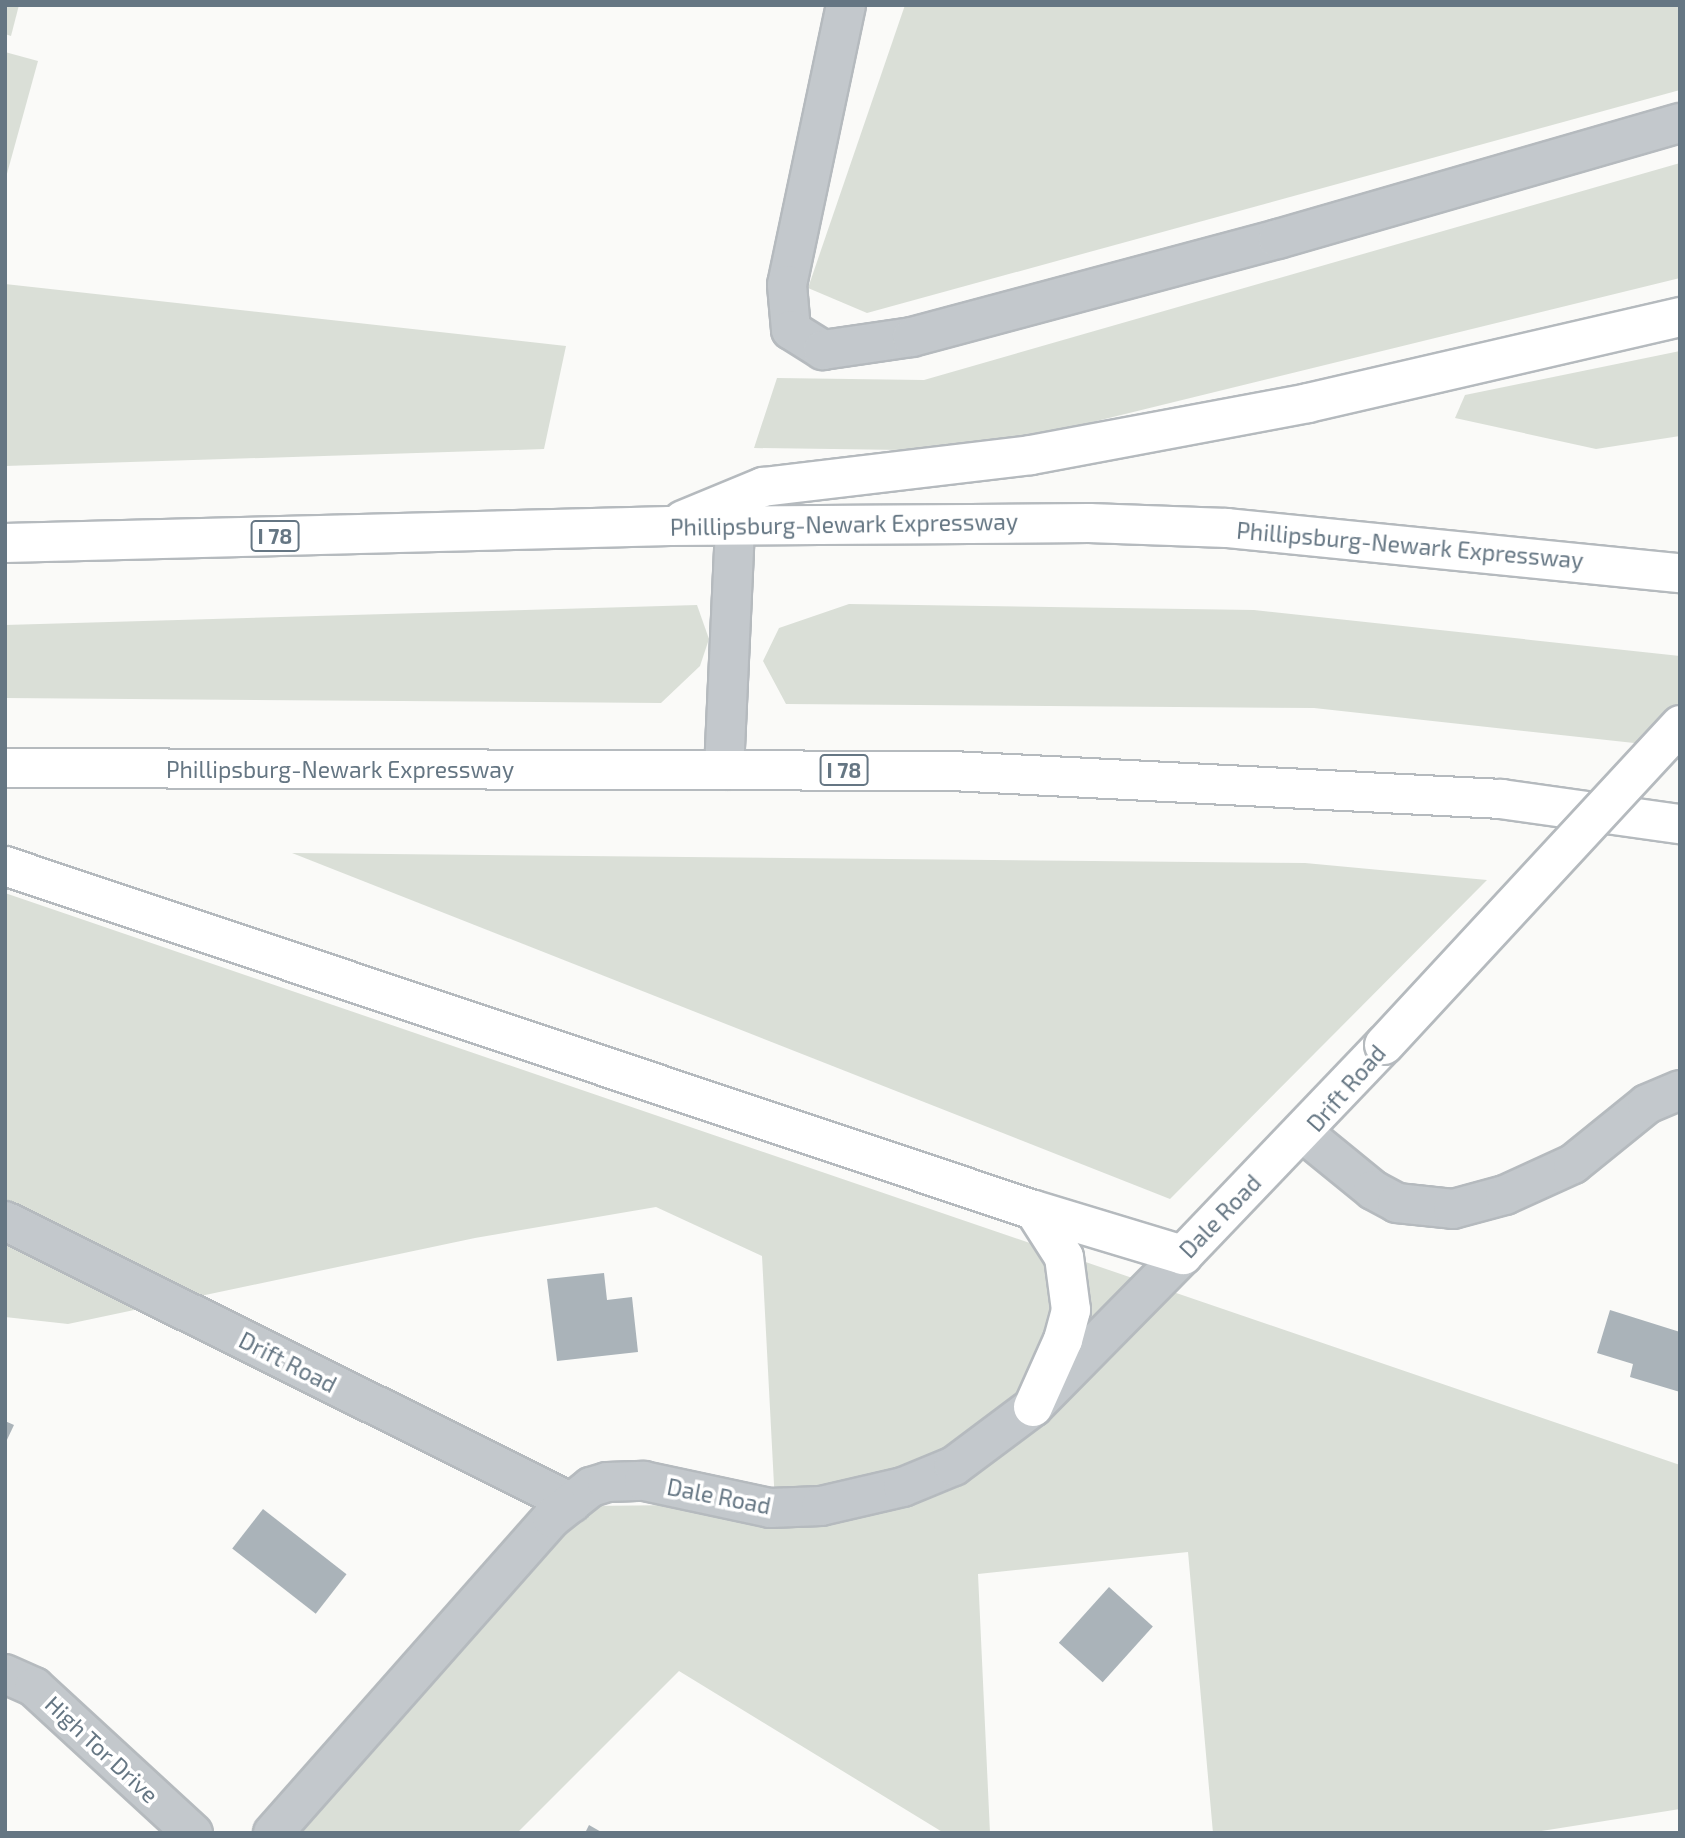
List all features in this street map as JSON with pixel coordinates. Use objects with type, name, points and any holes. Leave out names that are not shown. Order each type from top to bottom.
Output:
[{"type":"main road","points":[[670,526],[763,487],[1044,452],[1308,403],[1680,317]]},
{"type":"main road","name":"Phillipsburg-Newark Expressway","points":[[5,543],[946,521],[1227,528],[1680,573]]},
{"type":"main road","name":"Drift Road","points":[[1302,1132],[1680,724]]},
{"type":"main road","name":"Phillipsburg-Newark Expressway","points":[[5,768],[951,771],[1501,799],[1680,824]]},
{"type":"main road","points":[[5,866],[1034,1210],[1183,1255]]},
{"type":"main road","name":"Dale Road","points":[[1183,1255],[1302,1132]]},
{"type":"main road","points":[[1033,1407],[1063,1340],[1070,1310],[1064,1257],[1034,1210]]},
{"type":"street","points":[[846,5],[787,285],[791,330],[823,350],[912,337],[1278,239],[1680,123]]},
{"type":"street","points":[[724,770],[735,527]]},
{"type":"street","name":"Drift Road","points":[[1302,1132],[1373,1190],[1397,1202],[1453,1209],[1505,1195],[1573,1164],[1647,1104],[1680,1090]]},
{"type":"street","name":"Drift Road","points":[[5,1221],[572,1503]]},
{"type":"street","name":"Dale Road","points":[[273,1833],[552,1518],[572,1503],[607,1482],[644,1481],[770,1508],[821,1506],[903,1487],[954,1466],[1033,1407],[1183,1255]]},
{"type":"street","name":"High Tor Drive","points":[[5,1674],[34,1687],[193,1833]]},
{"type":"shaded area","points":[[5,5],[19,5],[11,36],[5,34]]},
{"type":"shaded area","points":[[905,5],[1680,5],[1680,90],[867,313],[808,288]]},
{"type":"shaded area","points":[[5,52],[38,61],[5,181]]},
{"type":"shaded area","points":[[1680,163],[1680,278],[974,451],[754,448],[777,378],[924,380]]},
{"type":"shaded area","points":[[5,284],[566,346],[544,449],[5,466]]},
{"type":"shaded area","points":[[1680,351],[1680,436],[1596,449],[1455,418],[1465,395]]},
{"type":"shaded area","points":[[849,604],[1254,610],[1680,656],[1680,748],[1314,708],[786,704],[763,661],[779,628]]},
{"type":"shaded area","points":[[697,605],[709,639],[700,666],[661,703],[5,698],[5,625]]},
{"type":"shaded area","points":[[292,853],[1305,863],[1487,880],[1170,1199]]},
{"type":"shaded area","points":[[5,893],[1680,1465],[1680,1809],[1529,1833],[1213,1833],[1188,1552],[978,1574],[990,1833],[944,1833],[679,1671],[517,1833],[301,1833],[590,1506],[775,1504],[762,1256],[656,1207],[475,1238],[68,1324],[5,1317]]},
{"type":"building","points":[[604,1273],[607,1300],[632,1297],[638,1352],[557,1361],[547,1279]]},
{"type":"building","points":[[1610,1310],[1680,1332],[1680,1392],[1630,1377],[1633,1364],[1597,1353]]},
{"type":"building","points":[[5,1421],[14,1425],[5,1444]]},
{"type":"building","points":[[263,1509],[347,1574],[316,1614],[232,1548]]},
{"type":"building","points":[[1109,1587],[1153,1626],[1103,1682],[1059,1643]]},
{"type":"building","points":[[589,1825],[603,1833],[585,1833]]}]
